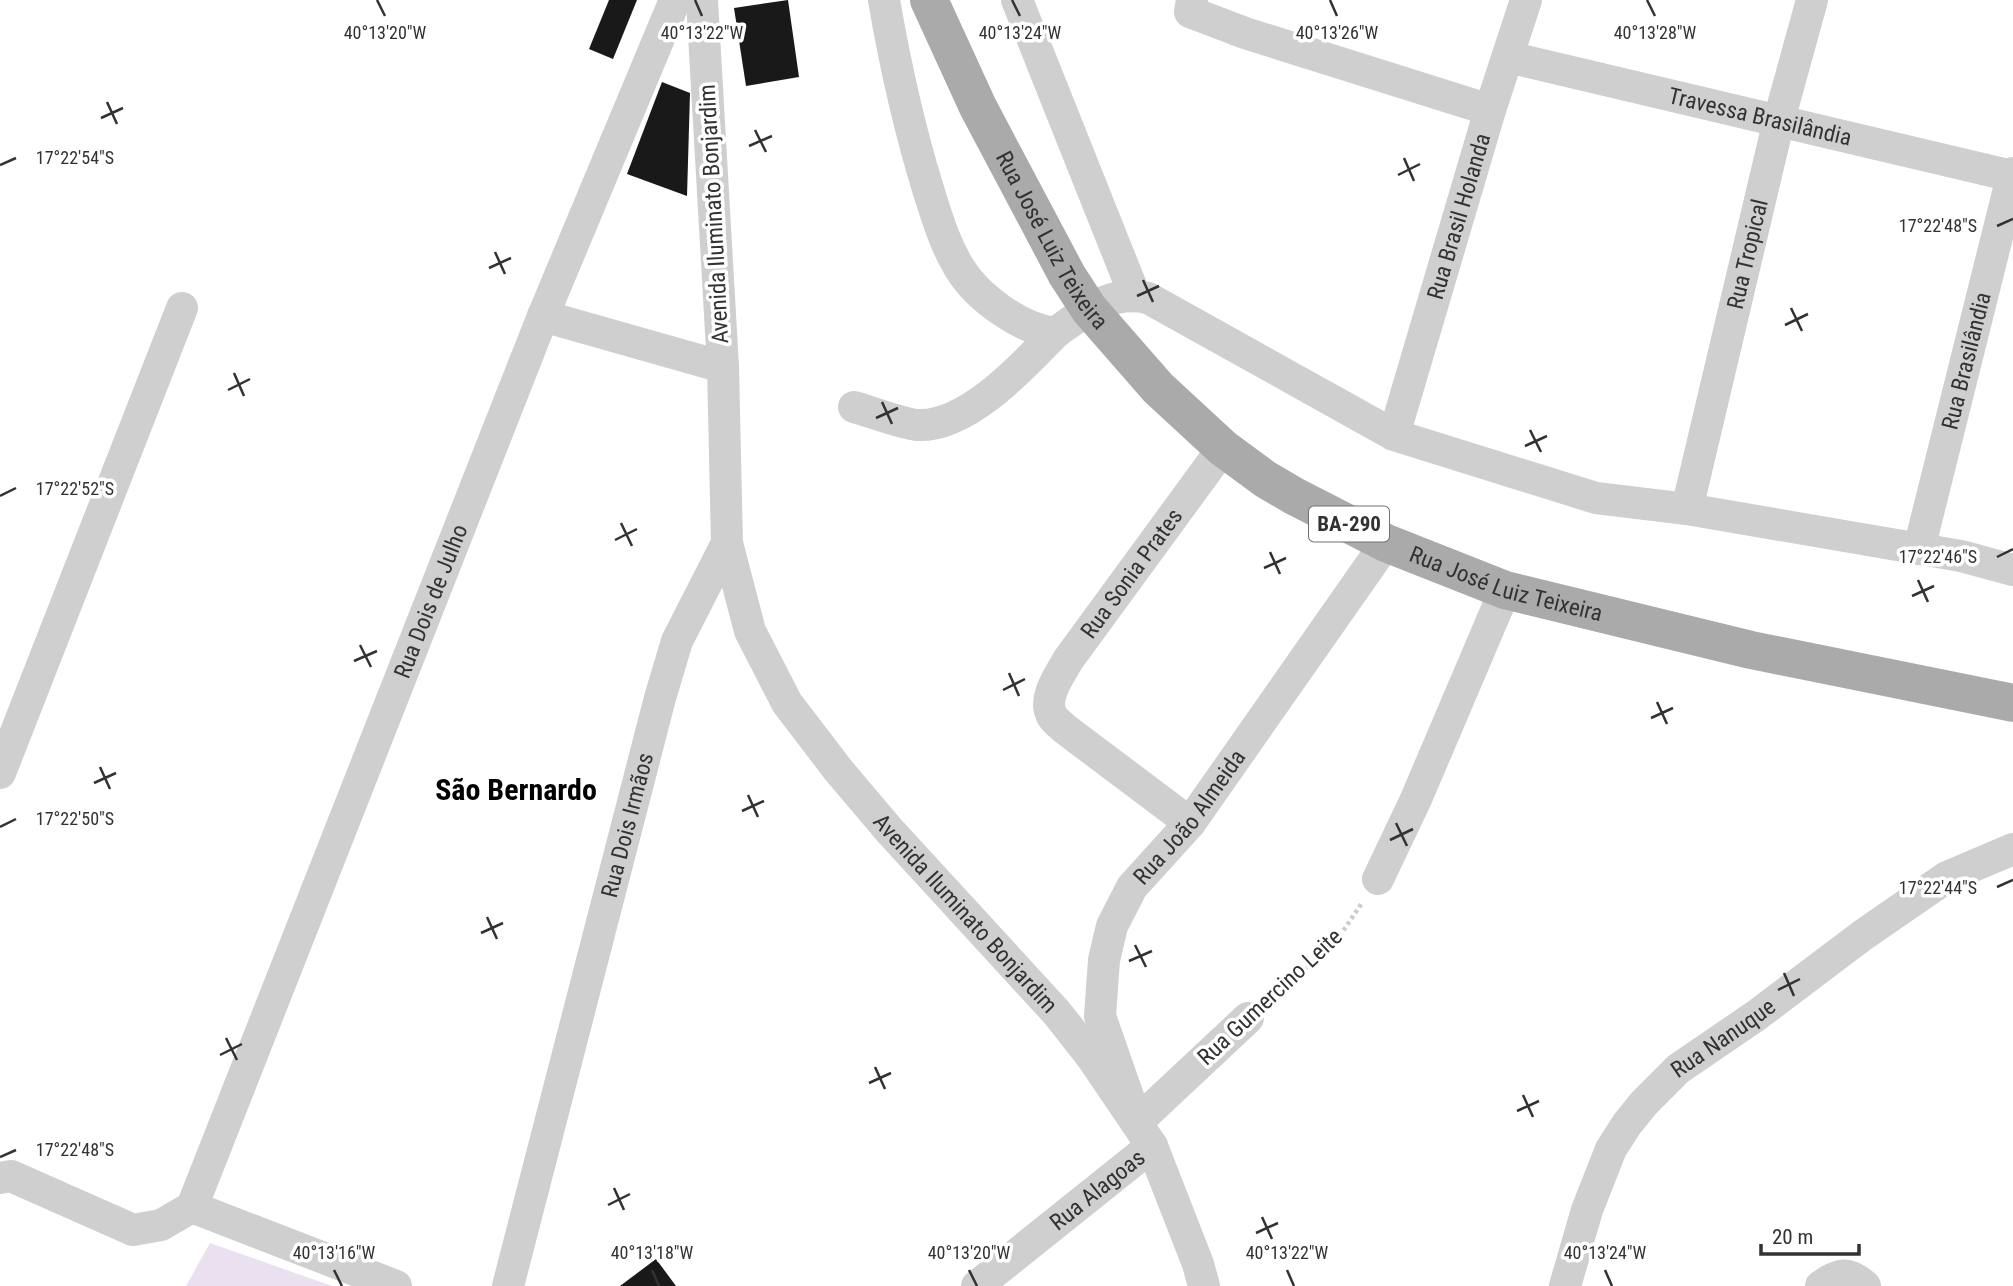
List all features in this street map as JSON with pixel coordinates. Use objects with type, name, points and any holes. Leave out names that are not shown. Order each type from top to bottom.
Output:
[{"type":"main road","name":"Rua José Luiz Teixeira","points":[[929,0],[978,107],[1067,275],[1089,309],[1158,388],[1223,448],[1265,479],[1386,543],[1505,590],[1751,650],[2013,703]]},
{"type":"street","name":"Rua Dois de Julho","points":[[192,1207],[543,316],[675,0]]},
{"type":"street","name":"Avenida Iluminato Bonjardim","points":[[543,316],[723,367],[702,0]]},
{"type":"street","points":[[884,0],[907,116],[944,241],[961,271],[979,293],[1030,327],[1055,333]]},
{"type":"street","points":[[1017,0],[1135,296]]},
{"type":"street","name":"Rua Brasil Holanda","points":[[1394,435],[1490,110],[1526,0]]},
{"type":"street","name":"Rua Tropical","points":[[1687,509],[1779,120],[1812,0]]},
{"type":"street","points":[[1191,6],[1245,33],[1490,110]]},
{"type":"street","name":"Travessa Brasilândia","points":[[1508,57],[2013,175]]},
{"type":"street","name":"Rua Brasilândia","points":[[1919,549],[2013,175]]},
{"type":"street","points":[[854,407],[916,425],[950,419],[985,399],[1014,376],[1055,333],[1089,309],[1122,295],[1135,296],[1148,299],[1394,435],[1596,498],[1687,509],[1961,556],[2013,570]]},
{"type":"street","points":[[0,773],[183,308]]},
{"type":"street","name":"Rua Dois Irmãos","points":[[508,1286],[667,675],[677,641],[726,543],[723,367]]},
{"type":"street","name":"Rua Sonia Prates","points":[[1190,823],[1065,729],[1052,716],[1050,702],[1054,685],[1068,660],[1223,448]]},
{"type":"street","name":"Avenida Iluminato Bonjardim","points":[[726,543],[750,631],[787,704],[889,830],[1057,1013],[1093,1059],[1144,1134],[1198,1264],[1204,1286]]},
{"type":"street","name":"Rua João Almeida","points":[[1144,1134],[1100,1016],[1104,960],[1112,926],[1132,887],[1190,823],[1386,543]]},
{"type":"street","points":[[1378,879],[1416,799],[1505,590]]},
{"type":"street","name":"Rua Nanuque","points":[[1565,1286],[1587,1210],[1611,1149],[1644,1103],[1678,1069],[1947,877],[2013,849]]},
{"type":"street","name":"Rua Gumercino Leite","points":[[1144,1134],[1248,1018]]},
{"type":"street","name":"Rua Alagoas","points":[[977,1286],[1144,1134]]},
{"type":"street","points":[[4,1171],[133,1230],[161,1225],[192,1207],[396,1286]]},
{"type":"street","points":[[1821,1286],[1843,1275],[1854,1277],[1865,1286]]},
{"type":"path","name":"Rua Gumercino Leite","points":[[1248,1018],[1337,940],[1378,879]]},
{"type":"shaded area","points":[[210,1243],[332,1286],[186,1286]]},
{"type":"building","points":[[609,0],[637,0],[613,59],[589,49]]},
{"type":"building","points":[[788,0],[799,77],[746,86],[734,8]]},
{"type":"building","points":[[662,82],[690,93],[687,196],[627,174]]},
{"type":"building","points":[[656,1259],[676,1286],[620,1286]]},
{"type":"district","name":"São Bernardo","points":[[516,789]]}]
